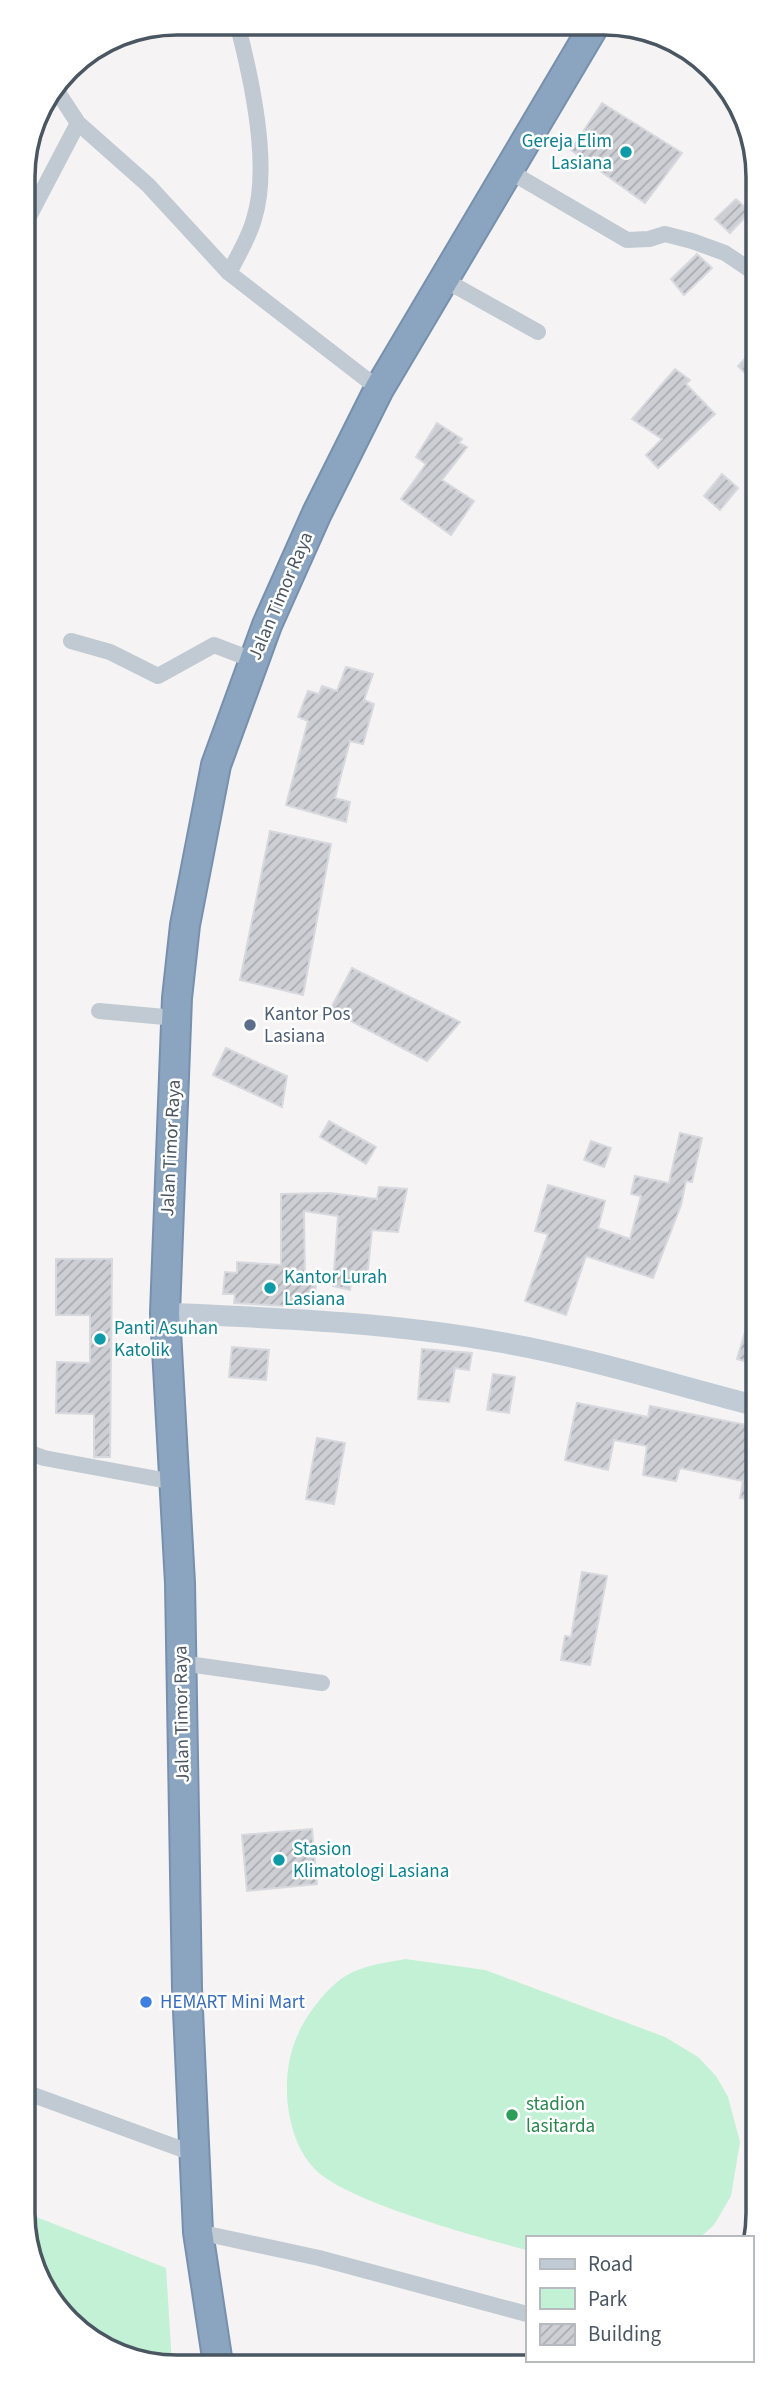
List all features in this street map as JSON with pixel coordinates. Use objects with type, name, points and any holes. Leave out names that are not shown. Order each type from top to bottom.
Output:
[{"type":"highway","name":"Jalan Timor Raya","points":[[217,2355],[198,2232],[187,1988],[181,1663],[165,1314],[176,1018],[185,925],[216,765],[253,660],[317,513],[379,389],[589,35]]},
{"type":"street","points":[[229,273],[254,219],[259,198],[253,85],[240,35]]},
{"type":"street","points":[[60,96],[78,123],[148,186],[229,273],[379,389]]},
{"type":"street","points":[[35,205],[78,123]]},
{"type":"street","points":[[508,170],[627,240],[649,239],[665,234],[725,253],[746,268]]},
{"type":"street","points":[[443,279],[538,332]]},
{"type":"street","points":[[71,641],[110,652],[158,676],[214,645],[253,660]]},
{"type":"street","points":[[99,1011],[176,1018]]},
{"type":"street","points":[[165,1314],[362,1323],[498,1342],[564,1355],[746,1403]]},
{"type":"street","points":[[35,1455],[174,1482]]},
{"type":"street","points":[[181,1663],[322,1683]]},
{"type":"street","points":[[35,2096],[195,2154]]},
{"type":"street","points":[[198,2232],[319,2258],[526,2314]]},
{"type":"green space","name":"stadion lasitarda","points":[[405,1959],[485,1970],[665,2037],[698,2057],[716,2076],[728,2097],[740,2142],[731,2196],[714,2225],[701,2236],[526,2236],[526,2250],[388,2208],[337,2185],[319,2173],[308,2161],[293,2130],[287,2094],[290,2060],[297,2035],[317,2003],[343,1977],[369,1966]]},
{"type":"green space","points":[[35,2217],[166,2268],[171,2355],[149,2352],[123,2344],[91,2326],[77,2313],[64,2299],[50,2276],[38,2241]]},
{"type":"building","name":"Gereja Elim Lasiana","points":[[602,103],[682,153],[645,203],[571,150]]},
{"type":"building","points":[[736,199],[746,208],[746,216],[730,233],[715,219]]},
{"type":"building","points":[[697,254],[712,268],[684,295],[671,279]]},
{"type":"building","points":[[746,358],[746,374],[738,366]]},
{"type":"building","points":[[675,369],[690,380],[686,384],[715,414],[658,468],[646,455],[662,439],[632,419]]},
{"type":"building","points":[[437,423],[462,439],[459,443],[467,447],[442,480],[474,501],[451,535],[401,499],[426,464],[416,457]]},
{"type":"building","points":[[722,474],[738,488],[720,510],[704,496]]},
{"type":"building","points":[[346,667],[373,674],[364,700],[374,704],[363,744],[350,741],[335,798],[350,802],[346,822],[286,805],[308,721],[298,717],[308,691],[319,694],[322,686],[337,691]]},
{"type":"building","points":[[270,831],[331,844],[303,995],[240,980]]},
{"type":"building","points":[[352,968],[460,1022],[427,1061],[330,1010]]},
{"type":"building","points":[[226,1048],[287,1076],[282,1107],[213,1075]]},
{"type":"building","points":[[329,1121],[376,1147],[366,1164],[320,1137]]},
{"type":"building","points":[[680,1133],[702,1138],[692,1182],[686,1181],[681,1205],[653,1278],[586,1256],[566,1315],[525,1301],[548,1234],[535,1231],[548,1185],[605,1201],[598,1228],[630,1239],[641,1196],[631,1194],[635,1176],[669,1183]]},
{"type":"building","points":[[591,1141],[611,1148],[604,1167],[584,1160]]},
{"type":"building","points":[[379,1187],[407,1189],[398,1232],[372,1230],[367,1278],[360,1277],[359,1285],[351,1283],[350,1290],[333,1286],[338,1216],[304,1211],[305,1281],[316,1282],[315,1297],[302,1297],[301,1307],[234,1303],[235,1294],[223,1294],[225,1272],[237,1273],[237,1262],[281,1265],[281,1194],[330,1193],[377,1199]]},
{"type":"building","name":"Panti Asuhan Katolik","points":[[56,1259],[112,1259],[110,1457],[94,1457],[94,1414],[56,1413],[57,1362],[90,1363],[90,1315],[56,1315]]},
{"type":"building","points":[[746,1329],[746,1362],[737,1359]]},
{"type":"building","points":[[232,1347],[269,1350],[266,1380],[229,1377]]},
{"type":"building","points":[[422,1349],[472,1353],[469,1370],[455,1368],[449,1402],[418,1399]]},
{"type":"building","points":[[493,1374],[515,1377],[509,1413],[487,1410]]},
{"type":"building","points":[[577,1403],[648,1417],[650,1406],[746,1425],[746,1499],[740,1498],[743,1481],[680,1468],[676,1481],[643,1475],[647,1446],[614,1440],[608,1470],[565,1460]]},
{"type":"building","points":[[317,1438],[345,1443],[334,1504],[306,1499]]},
{"type":"building","points":[[582,1572],[607,1576],[590,1665],[561,1660],[565,1636],[571,1637]]},
{"type":"building","name":"Stasion Klimatologi Lasiana","points":[[312,1829],[317,1884],[247,1891],[242,1835]]},
{"type":"place","name":"Gereja Elim Lasiana","points":[[626,152]]},
{"type":"place","name":"Kantor Pos Lasiana","points":[[250,1025]]},
{"type":"place","name":"Kantor Lurah Lasiana","points":[[270,1288]]},
{"type":"place","name":"Panti Asuhan Katolik","points":[[100,1339]]},
{"type":"place","name":"Stasion Klimatologi Lasiana","points":[[279,1860]]},
{"type":"place","name":"HEMART Mini Mart","points":[[146,2002]]},
{"type":"place","name":"stadion lasitarda","points":[[512,2115]]}]
